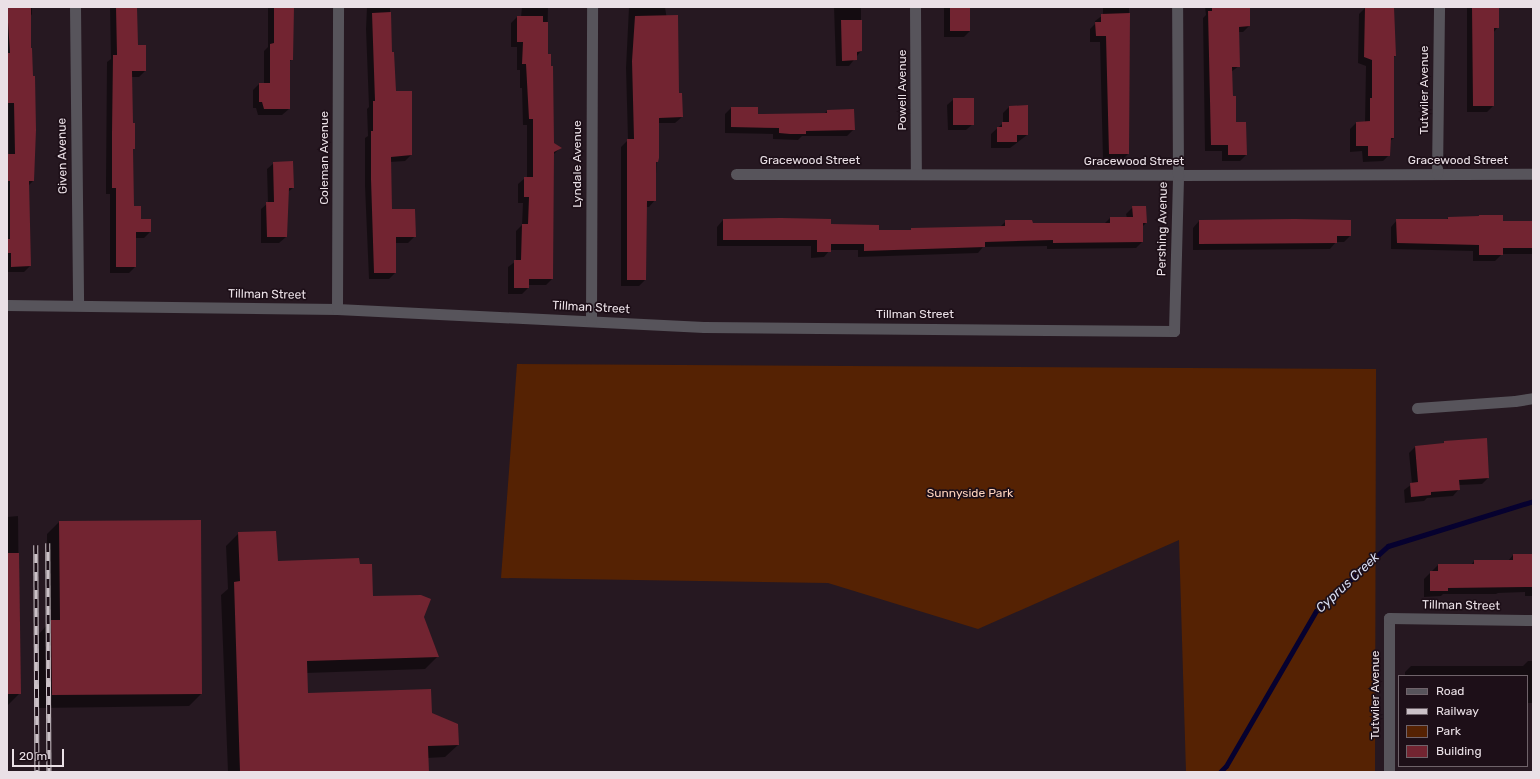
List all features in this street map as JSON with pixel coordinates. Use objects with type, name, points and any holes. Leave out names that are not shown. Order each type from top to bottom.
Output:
[{"type":"street","name":"Given Avenue","points":[[75,7],[78,305]]},
{"type":"street","name":"Coleman Avenue","points":[[337,309],[338,7]]},
{"type":"street","name":"Lyndale Avenue","points":[[591,321],[592,7]]},
{"type":"street","name":"Powell Avenue","points":[[915,7],[916,174]]},
{"type":"street","name":"Pershing Avenue","points":[[1174,331],[1178,175],[1177,7]]},
{"type":"street","name":"Tutwiler Avenue","points":[[1438,174],[1439,7]]},
{"type":"street","name":"Gracewood Street","points":[[736,174],[1533,174]]},
{"type":"street","name":"Tillman Street","points":[[7,305],[337,309],[704,327],[1174,331]]},
{"type":"street","points":[[1417,408],[1515,401],[1533,398]]},
{"type":"street","name":"Tillman Street","points":[[1389,618],[1533,620]]},
{"type":"street","name":"Tutwiler Avenue","points":[[1389,618],[1389,772]]},
{"type":"green space","name":"Sunnyside Park","points":[[517,364],[1376,369],[1375,772],[1186,772],[1179,540],[978,629],[828,583],[501,578]]},
{"type":"building","points":[[7,7],[31,7],[31,48],[33,76],[35,76],[36,130],[34,181],[29,181],[31,266],[11,267],[11,253],[7,253],[7,239],[10,239],[10,181],[7,181],[7,154],[15,154],[14,103],[7,103],[7,53],[10,53]]},
{"type":"building","points":[[116,7],[137,7],[138,45],[146,45],[146,71],[132,71],[133,123],[135,123],[135,149],[133,149],[134,206],[141,206],[141,219],[151,219],[151,232],[136,232],[136,267],[116,267],[116,188],[112,188],[112,133],[113,55],[117,55]]},
{"type":"building","points":[[274,7],[294,7],[293,60],[290,60],[290,109],[264,109],[262,102],[259,102],[259,83],[270,83],[270,44],[274,43]]},
{"type":"building","points":[[950,7],[970,7],[970,31],[950,31]]},
{"type":"building","points":[[1212,7],[1250,7],[1250,26],[1239,27],[1240,67],[1232,67],[1233,96],[1236,96],[1236,122],[1246,122],[1247,155],[1228,155],[1228,145],[1211,145],[1208,11],[1212,11]]},
{"type":"building","points":[[1365,7],[1394,7],[1396,56],[1394,56],[1394,138],[1391,138],[1390,156],[1368,156],[1368,146],[1356,146],[1356,122],[1370,121],[1370,98],[1372,98],[1372,60],[1364,57]]},
{"type":"building","points":[[1472,7],[1499,7],[1499,28],[1494,28],[1494,106],[1473,106]]},
{"type":"building","points":[[391,12],[392,52],[394,52],[396,91],[412,91],[412,155],[391,157],[392,209],[415,209],[416,237],[396,237],[396,273],[374,273],[371,131],[373,131],[373,101],[375,101],[372,13]]},
{"type":"building","points":[[1130,13],[1129,154],[1109,154],[1106,36],[1096,36],[1095,22],[1101,22],[1101,14]]},
{"type":"building","points":[[678,15],[679,93],[682,93],[683,117],[659,118],[659,158],[658,162],[656,162],[656,201],[647,201],[646,280],[627,280],[627,139],[634,139],[632,61],[635,16]]},
{"type":"building","points":[[517,16],[543,16],[543,22],[548,22],[548,54],[551,54],[551,66],[553,66],[554,143],[562,148],[554,152],[553,279],[529,279],[529,288],[514,288],[514,260],[521,260],[522,224],[528,224],[529,197],[524,197],[524,177],[533,177],[533,119],[529,119],[526,64],[522,64],[523,42],[517,42]]},
{"type":"building","points":[[841,20],[862,20],[862,51],[857,52],[857,60],[842,61]]},
{"type":"building","points":[[953,98],[974,98],[974,125],[953,125]]},
{"type":"building","points":[[1028,105],[1028,135],[1017,135],[1017,142],[997,142],[997,127],[1002,127],[1002,122],[1009,122],[1009,106]]},
{"type":"building","points":[[731,107],[758,107],[758,114],[827,113],[827,110],[854,109],[855,130],[806,131],[806,134],[790,134],[779,133],[779,128],[731,127]]},
{"type":"building","points":[[293,161],[294,188],[289,188],[287,237],[267,237],[266,202],[274,202],[273,162]]},
{"type":"building","points":[[1132,206],[1146,206],[1147,223],[1143,223],[1143,242],[1053,243],[1053,240],[985,242],[985,247],[864,251],[864,244],[831,244],[831,252],[817,252],[817,240],[723,240],[723,219],[831,219],[831,224],[879,225],[879,230],[911,230],[911,228],[1005,226],[1005,220],[1032,220],[1033,223],[1110,223],[1110,217],[1133,217]]},
{"type":"building","points":[[1503,215],[1503,221],[1533,221],[1533,248],[1503,248],[1503,255],[1479,255],[1479,245],[1397,243],[1396,219],[1448,219],[1448,217]]},
{"type":"building","points":[[1199,220],[1351,220],[1351,236],[1337,236],[1337,243],[1199,244]]},
{"type":"building","points":[[1487,438],[1489,478],[1459,480],[1460,490],[1431,492],[1431,495],[1411,497],[1410,483],[1418,482],[1415,446],[1444,443],[1444,441]]},
{"type":"building","points":[[201,520],[202,694],[52,695],[51,620],[60,620],[59,521]]},
{"type":"building","points":[[276,531],[278,561],[359,558],[360,564],[372,564],[373,596],[421,595],[431,599],[424,617],[439,657],[307,661],[308,693],[431,689],[432,713],[458,724],[459,745],[428,746],[429,772],[240,772],[234,582],[240,581],[238,532]]},
{"type":"building","points":[[7,553],[19,553],[21,694],[7,694]]},
{"type":"building","points":[[1513,554],[1533,554],[1533,587],[1448,588],[1448,591],[1430,591],[1430,571],[1438,571],[1438,564],[1474,564],[1474,560],[1513,560]]},
{"type":"waterway","name":"Cyprus Creek","points":[[1220,772],[1226,766],[1316,611],[1388,546],[1533,501]]},
{"type":"railway","points":[[48,543],[49,772]]},
{"type":"railway","points":[[36,545],[37,772]]}]
